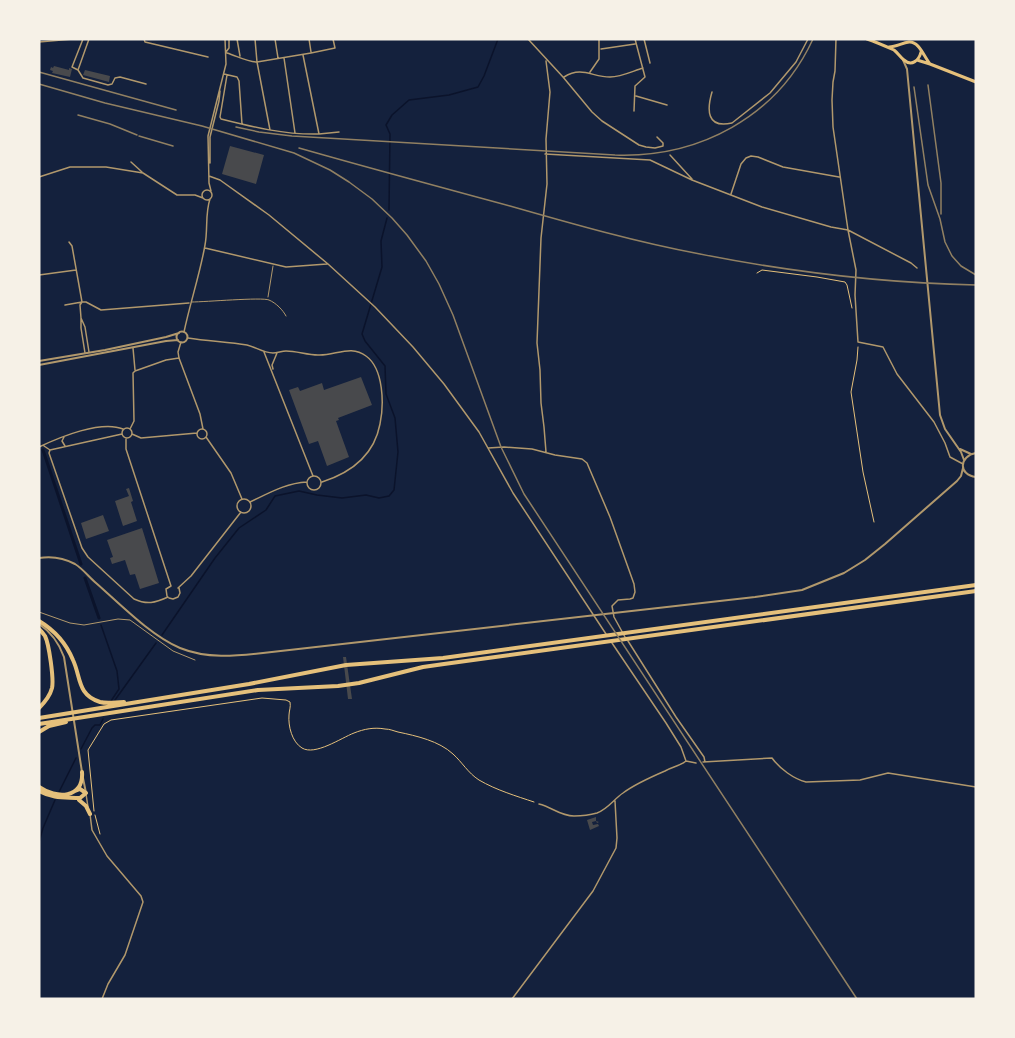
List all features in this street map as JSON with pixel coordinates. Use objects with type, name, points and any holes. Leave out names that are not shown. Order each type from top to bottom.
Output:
[{"type":"highway","points":[[39,718],[249,684],[346,665],[443,658],[976,585]]},
{"type":"highway","points":[[39,724],[258,690],[338,686],[423,667],[976,591]]},
{"type":"highway","points":[[39,622],[55,633],[66,646],[74,660],[80,684],[89,696],[104,703],[130,703]]},
{"type":"highway","points":[[39,629],[47,640],[53,678],[49,695],[39,708]]},
{"type":"highway","points":[[39,732],[49,726],[78,718]]},
{"type":"highway","points":[[75,791],[81,781],[82,772]]},
{"type":"highway","points":[[39,789],[60,796],[80,789],[86,793],[81,798],[55,798],[39,789]]},
{"type":"highway","points":[[75,798],[84,804],[90,814]]},
{"type":"main road","points":[[867,39],[896,52],[907,63],[930,64],[976,82]]},
{"type":"main road","points":[[887,47],[911,42],[919,47],[930,64]]},
{"type":"main road","points":[[902,59],[900,50],[904,44]]},
{"type":"main road","points":[[915,62],[921,52]]},
{"type":"street","points":[[39,42],[73,39]]},
{"type":"street","points":[[83,39],[72,67],[78,70],[83,78],[108,85],[120,77],[146,84]]},
{"type":"street","points":[[78,70],[89,39]]},
{"type":"street","points":[[144,39],[145,42],[208,57]]},
{"type":"street","points":[[225,39],[226,74],[221,119],[296,134],[339,132]]},
{"type":"street","points":[[226,53],[229,48],[229,39]]},
{"type":"street","points":[[237,39],[240,56]]},
{"type":"street","points":[[255,39],[270,130]]},
{"type":"street","points":[[274,39],[278,59]]},
{"type":"street","points":[[309,39],[311,53]]},
{"type":"street","points":[[226,53],[257,62],[335,48],[333,39]]},
{"type":"street","points":[[528,39],[592,112],[614,130],[646,147],[663,146],[657,137]]},
{"type":"street","points":[[590,73],[599,59],[599,39]]},
{"type":"street","points":[[634,111],[635,86],[645,76],[635,39]]},
{"type":"street","points":[[644,39],[650,63]]},
{"type":"street","points":[[712,92],[708,104],[711,119],[725,124],[732,123],[770,93],[796,62],[808,39]]},
{"type":"street","points":[[836,39],[832,113],[839,177],[856,273],[858,342],[883,347],[897,374],[934,422],[950,457],[974,478]]},
{"type":"street","points":[[600,49],[636,44]]},
{"type":"street","points":[[303,54],[319,134]]},
{"type":"street","points":[[284,58],[296,134]]},
{"type":"street","points":[[902,59],[907,69],[940,415],[945,429],[964,460]]},
{"type":"street","points":[[546,61],[550,92],[537,343],[546,453]]},
{"type":"street","points":[[907,69],[915,62]]},
{"type":"street","points":[[563,77],[576,72],[614,77],[643,68]]},
{"type":"street","points":[[184,332],[205,248],[208,206],[212,195],[209,183],[209,136],[226,74]]},
{"type":"street","points":[[226,74],[237,77],[239,81],[242,125]]},
{"type":"street","points":[[635,96],[667,105]]},
{"type":"street","points":[[545,154],[650,160],[692,180],[762,207],[848,230],[917,268]]},
{"type":"street","points":[[670,155],[692,180]]},
{"type":"street","points":[[731,195],[741,164],[751,156],[783,166],[839,177]]},
{"type":"street","points":[[131,162],[143,173],[177,195],[195,195],[211,191]]},
{"type":"street","points":[[39,177],[59,170],[85,166],[143,173]]},
{"type":"street","points":[[209,176],[220,180],[269,215],[328,264],[375,307],[444,384],[474,425],[513,493],[666,723],[681,747],[686,761]]},
{"type":"street","points":[[208,206],[202,194],[209,183]]},
{"type":"street","points":[[195,195],[210,199]]},
{"type":"street","points":[[69,242],[72,246],[82,302],[80,305],[85,354]]},
{"type":"street","points":[[205,248],[286,267],[328,264]]},
{"type":"street","points":[[39,275],[76,270]]},
{"type":"street","points":[[65,305],[86,302],[101,310],[190,303]]},
{"type":"street","points":[[81,318],[89,353]]},
{"type":"street","points":[[39,361],[85,354],[184,332]]},
{"type":"street","points":[[184,332],[187,333],[188,338]]},
{"type":"street","points":[[179,333],[177,337],[180,341],[179,358],[200,414],[203,429],[207,432],[206,437],[231,473],[242,499]]},
{"type":"street","points":[[82,337],[86,336]]},
{"type":"street","points":[[39,365],[173,339],[184,342],[188,338],[259,348],[264,352],[273,372],[313,476]]},
{"type":"street","points":[[132,348],[135,371],[133,375],[134,421],[130,429],[132,434],[141,438],[198,433],[200,429],[203,429]]},
{"type":"street","points":[[264,352],[288,351],[318,355],[351,350],[369,357],[378,371],[382,411],[374,443],[366,456],[355,466],[321,482]]},
{"type":"street","points":[[273,372],[278,352]]},
{"type":"street","points":[[135,371],[179,358]]},
{"type":"street","points":[[39,447],[64,436],[88,430],[112,426],[130,429]]},
{"type":"street","points":[[122,434],[123,429]]},
{"type":"street","points":[[198,433],[200,438],[206,437]]},
{"type":"street","points":[[50,450],[49,453],[75,530],[88,557],[139,601],[152,603],[168,597],[173,599],[180,593],[175,586],[126,448],[126,438],[122,434]]},
{"type":"street","points":[[43,445],[50,450],[122,434]]},
{"type":"street","points":[[126,438],[132,434]]},
{"type":"street","points":[[64,436],[62,441],[66,446]]},
{"type":"street","points":[[958,447],[971,454]]},
{"type":"street","points":[[488,448],[532,449],[582,459],[589,465],[614,526],[634,584],[633,598],[618,600],[613,604],[614,617],[650,678],[704,757],[704,762],[772,758],[788,773],[806,782],[860,780],[888,773],[976,787]]},
{"type":"street","points":[[39,558],[60,558],[76,565],[164,640],[180,648],[206,655],[234,656],[263,653],[802,590],[843,573],[872,555],[957,481],[961,476],[964,460],[967,456],[976,453]]},
{"type":"street","points":[[307,482],[309,488],[315,490],[320,488],[319,478],[313,476]]},
{"type":"street","points":[[307,482],[313,476]]},
{"type":"street","points":[[957,481],[974,478]]},
{"type":"street","points":[[242,499],[250,502],[292,483],[307,482]]},
{"type":"street","points":[[241,512],[237,504],[242,499]]},
{"type":"street","points":[[241,512],[249,511],[250,502]]},
{"type":"street","points":[[168,597],[166,589],[191,576],[241,512]]},
{"type":"street","points":[[39,622],[55,639],[65,662],[92,830],[107,856],[141,896],[143,902],[125,955],[102,999]]},
{"type":"street","points":[[539,804],[561,814],[576,816],[597,813],[627,790],[663,771],[686,761],[696,763]]},
{"type":"street","points":[[512,999],[593,891],[616,848],[615,801]]},
{"type":"lane","points":[[268,299],[273,264]]},
{"type":"lane","points":[[190,303],[268,299],[286,316]]},
{"type":"lane","points":[[39,612],[70,623],[84,625],[118,619],[130,620],[173,651],[195,660]]},
{"type":"path","points":[[757,273],[762,270],[845,282],[848,285],[852,310]]},
{"type":"path","points":[[858,342],[851,393],[863,471],[874,522]]},
{"type":"path","points":[[98,841],[88,752],[104,724],[111,720],[257,698],[290,702],[291,731],[300,747],[305,750],[317,749],[368,729],[384,728],[439,745],[448,750],[477,779],[539,804]]},
{"type":"building","points":[[54,66],[72,69],[70,77],[52,73],[53,71],[50,70]]},
{"type":"building","points":[[85,70],[110,76],[109,82],[83,75]]},
{"type":"building","points":[[230,146],[264,155],[256,184],[222,174]]},
{"type":"building","points":[[361,377],[372,405],[338,418],[339,420],[336,421],[349,457],[327,466],[318,441],[309,444],[289,390],[298,387],[300,391],[322,383],[324,390]]},
{"type":"building","points":[[129,488],[137,521],[123,526],[115,501],[129,496],[126,489]]},
{"type":"building","points":[[103,515],[109,531],[86,539],[81,523]]},
{"type":"building","points":[[142,528],[159,583],[140,589],[135,574],[130,575],[125,560],[112,564],[110,558],[113,557],[107,540]]},
{"type":"building","points":[[343,657],[346,657],[352,699],[348,699]]},
{"type":"building","points":[[596,817],[596,821],[592,822],[593,825],[598,824],[599,826],[590,830],[587,820]]},
{"type":"waterway","points":[[389,210],[390,134],[386,125],[392,115],[409,100],[449,95],[478,87],[498,39]]},
{"type":"waterway","points":[[162,635],[215,558],[239,528],[266,510],[275,496],[299,491],[342,498],[366,495],[379,498],[389,496],[394,490],[398,452],[395,418],[386,394],[385,366],[362,334],[382,267],[381,241],[387,218]]},
{"type":"waterway","points":[[43,450],[81,564]]},
{"type":"waterway","points":[[85,578],[99,618]]},
{"type":"waterway","points":[[101,625],[117,671],[119,689],[111,701]]},
{"type":"waterway","points":[[115,700],[156,643]]},
{"type":"waterway","points":[[81,749],[92,728],[100,725],[103,719]]},
{"type":"waterway","points":[[59,792],[76,758]]},
{"type":"waterway","points":[[39,842],[55,800]]},
{"type":"railway","points":[[236,127],[292,136],[615,155],[646,154],[676,149],[705,140],[757,111],[798,67],[813,39]]},
{"type":"railway","points":[[39,72],[176,110]]},
{"type":"railway","points":[[39,84],[105,103],[202,126],[294,153],[349,182],[392,218],[426,261],[439,284],[453,315],[501,447],[524,494],[857,999]]},
{"type":"railway","points":[[928,85],[941,183],[941,214]]},
{"type":"railway","points":[[914,87],[928,185],[945,242],[952,256],[961,266],[976,275]]},
{"type":"railway","points":[[78,115],[137,135]]},
{"type":"railway","points":[[139,136],[173,146]]},
{"type":"railway","points":[[299,148],[581,226],[676,249],[838,276],[976,285]]}]
